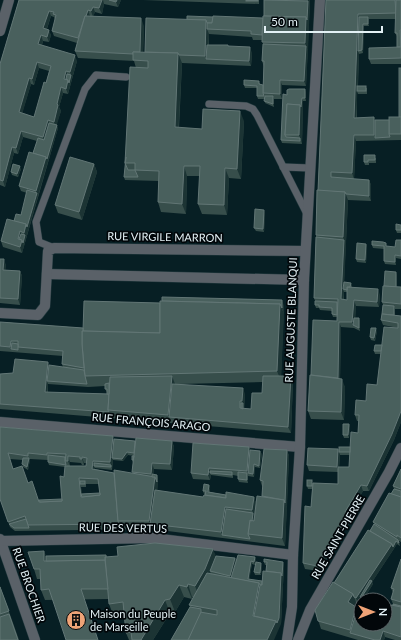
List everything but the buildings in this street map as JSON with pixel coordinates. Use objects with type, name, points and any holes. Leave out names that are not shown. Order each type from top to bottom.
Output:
[{"type":"street","points":[[0,31],[9,0]]},
{"type":"street","name":"RUE AUGUSTE BLANQUI","points":[[287,640],[292,607],[293,555],[300,447],[305,250],[320,0]]},
{"type":"street","points":[[0,314],[38,315],[45,306],[48,251],[54,248]]},
{"type":"street","name":"RUE VIRGILE MARRON","points":[[54,248],[305,250]]},
{"type":"street","points":[[47,274],[304,280]]},
{"type":"street","name":"RUE FRANÇOIS ARAGO","points":[[0,422],[300,447]]},
{"type":"street","name":"RUE SAINT-PIERRE","points":[[298,640],[310,610],[390,472],[401,448]]},
{"type":"street","name":"RUE DES VERTUS","points":[[0,540],[152,538],[293,555]]},
{"type":"street","name":"RUE BROCHIER","points":[[0,540],[34,640]]},
{"type":"lane","points":[[54,248],[39,242],[36,222],[85,89],[96,76],[126,77]]},
{"type":"lane","points":[[209,104],[246,106],[253,109],[257,114],[308,214]]},
{"type":"lane","points":[[284,167],[310,168]]},
{"type":"place","name":"Maison du Peuple de Marseille","points":[[76,620]]}]
